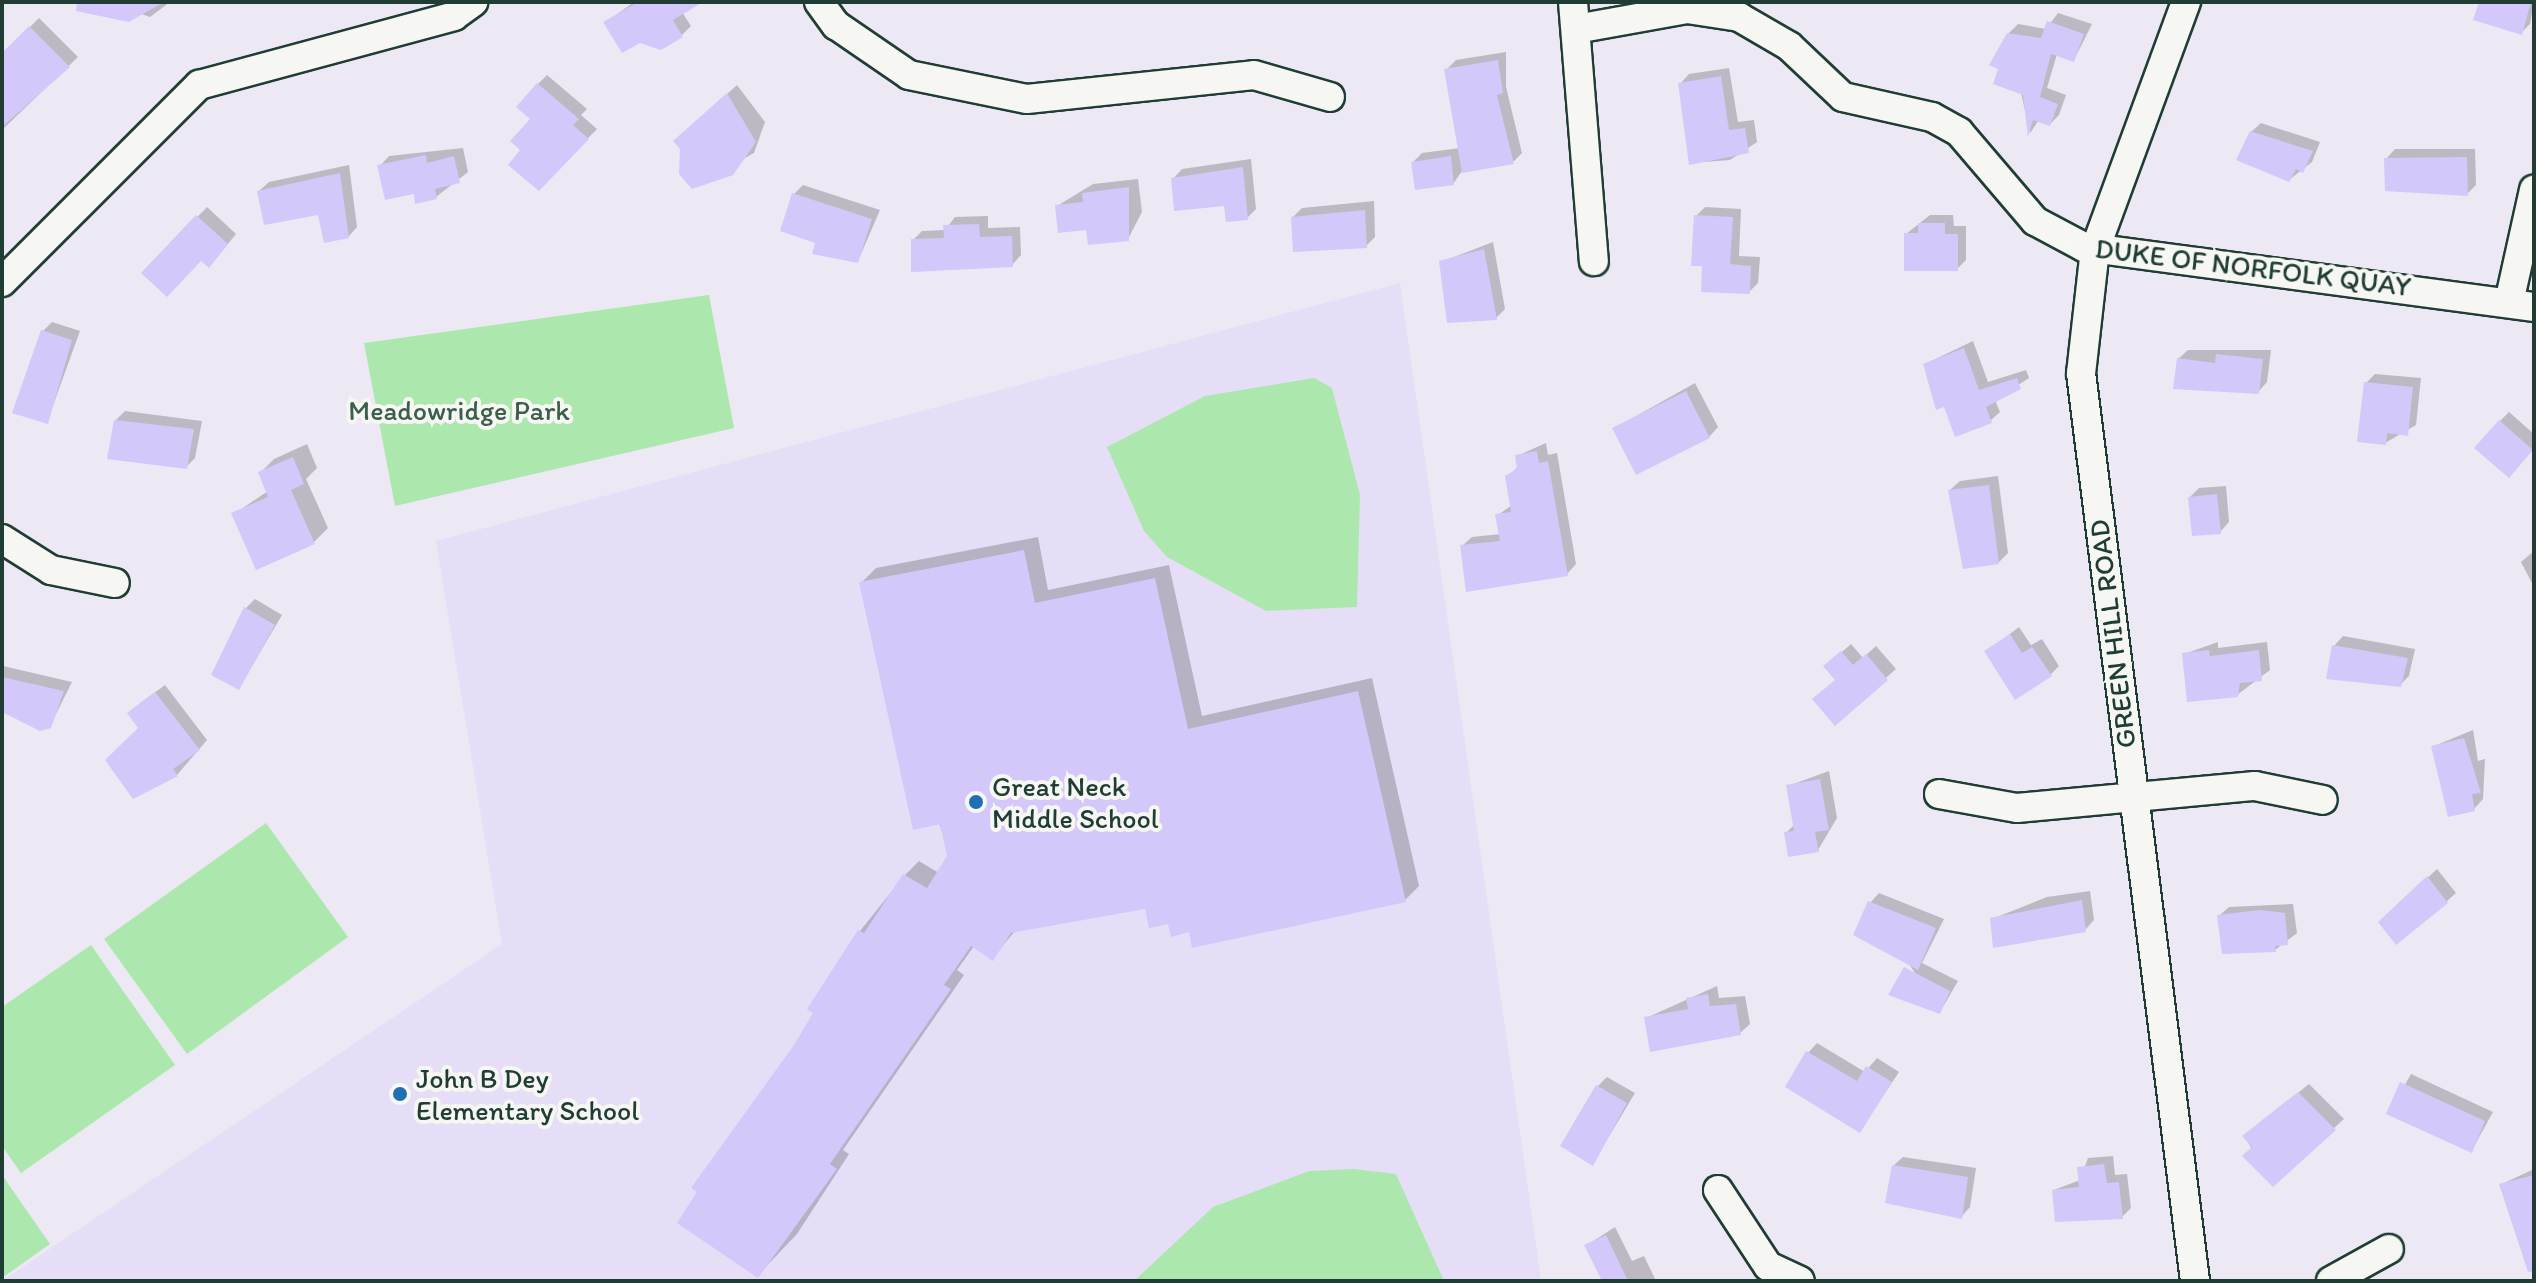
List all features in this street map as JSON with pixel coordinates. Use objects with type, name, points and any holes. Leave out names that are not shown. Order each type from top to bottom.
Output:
[{"type":"street","points":[[2,282],[199,85],[454,16],[473,2]]},
{"type":"street","points":[[819,2],[836,25],[909,75],[1027,99],[1254,75],[1330,97]]},
{"type":"street","name":"GREEN HILL ROAD","points":[[2186,2],[2095,249],[2081,373],[2132,799],[2195,1281]]},
{"type":"street","name":"DUKE OF NORFOLK QUAY","points":[[1575,16],[1687,9],[1739,17],[1789,46],[1843,97],[1932,117],[1959,132],[2035,221],[2095,249],[2522,303]]},
{"type":"street","points":[[1575,16],[1594,261]]},
{"type":"street","points":[[2522,303],[2534,190]]},
{"type":"street","points":[[2,539],[51,570],[115,583]]},
{"type":"street","points":[[1939,794],[2017,808],[2255,786],[2323,800]]},
{"type":"street","points":[[1718,1190],[1768,1266],[1800,1281]]},
{"type":"street","points":[[2331,1281],[2389,1249]]},
{"type":"shaded area","name":"Great Neck Middle School","points":[[1400,283],[1541,1281],[2,1281],[502,944],[436,541]]},
{"type":"green space","name":"Meadowridge Park","points":[[709,295],[734,428],[395,506],[364,343]]},
{"type":"green space","points":[[1314,378],[1332,388],[1360,495],[1357,607],[1266,611],[1167,557],[1144,531],[1107,447],[1205,396]]},
{"type":"green space","points":[[266,823],[348,937],[187,1054],[104,939]]},
{"type":"green space","points":[[91,945],[175,1065],[21,1173],[2,1146],[2,1007]]},
{"type":"green space","points":[[1354,1169],[1396,1174],[1444,1281],[1134,1281],[1213,1207],[1309,1171]]},
{"type":"green space","points":[[2,1175],[50,1244],[2,1278]]},
{"type":"building","points":[[77,2],[164,2],[129,22],[76,11]]},
{"type":"building","points":[[638,2],[703,2],[673,20],[683,37],[661,50],[640,43],[622,53],[603,22]]},
{"type":"building","points":[[2479,2],[2531,2],[2522,35],[2473,20]]},
{"type":"building","points":[[2047,21],[2084,34],[2074,62],[2051,54],[2040,97],[2058,104],[2050,126],[2033,120],[2028,137],[2023,95],[1993,84],[1998,69],[1989,65],[2007,33],[2041,38]]},
{"type":"building","points":[[29,26],[70,67],[2,127],[2,53]]},
{"type":"building","points":[[1498,60],[1503,93],[1497,95],[1514,164],[1462,173],[1444,69]]},
{"type":"building","points":[[1721,76],[1729,130],[1745,128],[1749,153],[1689,165],[1678,83]]},
{"type":"building","points":[[537,83],[579,119],[573,125],[589,139],[539,191],[508,165],[520,150],[510,141],[530,119],[516,107]]},
{"type":"building","points":[[727,93],[756,142],[733,175],[692,189],[679,174],[680,149],[673,141]]},
{"type":"building","points":[[2250,131],[2313,151],[2303,173],[2296,169],[2289,182],[2236,160]]},
{"type":"building","points":[[426,155],[427,163],[454,156],[460,183],[435,189],[437,199],[415,204],[414,194],[385,200],[377,165]]},
{"type":"building","points":[[1451,156],[1454,185],[1415,190],[1411,162]]},
{"type":"building","points":[[2467,157],[2468,196],[2385,191],[2384,158]]},
{"type":"building","points":[[1243,167],[1248,220],[1226,222],[1224,206],[1174,211],[1171,178]]},
{"type":"building","points":[[340,173],[349,238],[324,243],[318,215],[264,225],[257,191]]},
{"type":"building","points":[[1129,187],[1129,241],[1088,245],[1086,230],[1058,233],[1055,205],[1083,202],[1082,193]]},
{"type":"building","points":[[792,193],[872,219],[858,263],[812,254],[815,243],[780,231]]},
{"type":"building","points":[[1365,210],[1367,248],[1293,252],[1291,217]]},
{"type":"building","points":[[196,215],[228,244],[209,268],[201,261],[167,297],[141,273]]},
{"type":"building","points":[[1694,215],[1733,217],[1730,264],[1751,266],[1750,294],[1701,292],[1702,266],[1691,266]]},
{"type":"building","points":[[1918,223],[1945,223],[1945,234],[1958,234],[1958,271],[1904,271],[1904,233],[1918,233]]},
{"type":"building","points":[[979,224],[980,237],[1012,236],[1013,267],[911,272],[911,239],[944,238],[943,225]]},
{"type":"building","points":[[1484,249],[1497,320],[1447,323],[1439,261]]},
{"type":"building","points":[[41,330],[72,340],[48,424],[12,413]]},
{"type":"building","points":[[1964,348],[1979,390],[2017,378],[2021,389],[1986,407],[1992,423],[1955,437],[1944,407],[1936,410],[1923,364]]},
{"type":"building","points":[[2216,354],[2263,359],[2259,394],[2173,389],[2177,358],[2215,363]]},
{"type":"building","points":[[2364,382],[2413,387],[2408,436],[2387,433],[2386,445],[2357,442]]},
{"type":"building","points":[[1686,391],[1710,438],[1636,475],[1612,428]]},
{"type":"building","points":[[114,420],[194,429],[187,469],[107,459]]},
{"type":"building","points":[[2499,420],[2533,450],[2509,478],[2474,448]]},
{"type":"building","points":[[1537,451],[1539,463],[1548,461],[1568,576],[1466,592],[1460,545],[1500,541],[1495,514],[1511,512],[1505,476],[1517,469],[1515,455]]},
{"type":"building","points":[[293,457],[304,484],[291,490],[315,544],[256,570],[231,513],[268,497],[258,472]]},
{"type":"building","points":[[1989,485],[1999,564],[1963,569],[1948,490]]},
{"type":"building","points":[[2217,494],[2221,534],[2192,536],[2188,497]]},
{"type":"building","points":[[1024,550],[1035,603],[1155,578],[1188,729],[1358,691],[1406,902],[1192,948],[1189,932],[1171,937],[1168,924],[1149,928],[1145,909],[1011,933],[993,961],[971,946],[944,985],[951,989],[830,1164],[837,1169],[758,1278],[677,1223],[697,1192],[691,1188],[794,1045],[813,1013],[807,1009],[858,930],[864,933],[903,874],[927,888],[947,856],[940,824],[913,830],[859,582]]},
{"type":"building","points":[[244,607],[275,625],[239,690],[211,675]]},
{"type":"building","points":[[2010,634],[2022,653],[2032,647],[2052,676],[2015,700],[1984,651]]},
{"type":"building","points":[[2332,645],[2408,658],[2401,687],[2326,679]]},
{"type":"building","points":[[2209,650],[2210,656],[2259,650],[2262,681],[2240,683],[2238,697],[2187,702],[2182,653]]},
{"type":"building","points":[[1841,651],[1853,665],[1866,654],[1888,680],[1835,726],[1812,699],[1835,680],[1823,666]]},
{"type":"building","points":[[2,677],[64,691],[51,728],[40,731],[2,712]]},
{"type":"building","points":[[155,692],[200,750],[173,769],[178,776],[133,799],[105,760],[138,728],[127,713]]},
{"type":"building","points":[[2464,738],[2481,793],[2472,794],[2475,811],[2448,817],[2431,746]]},
{"type":"building","points":[[1820,779],[1829,830],[1815,832],[1819,852],[1788,857],[1784,832],[1794,831],[1786,785]]},
{"type":"building","points":[[2427,876],[2448,903],[2396,945],[2378,922]]},
{"type":"building","points":[[2082,900],[2086,932],[1993,948],[1990,918]]},
{"type":"building","points":[[1868,901],[1936,928],[1918,970],[1853,935]]},
{"type":"building","points":[[2260,910],[2285,913],[2288,945],[2275,946],[2276,952],[2222,954],[2217,915]]},
{"type":"building","points":[[1904,967],[1950,991],[1940,1014],[1888,995]]},
{"type":"building","points":[[1708,994],[1710,1006],[1736,1004],[1741,1035],[1650,1052],[1644,1017],[1688,1009],[1686,998]]},
{"type":"building","points":[[1806,1051],[1857,1081],[1866,1066],[1892,1082],[1860,1133],[1785,1087]]},
{"type":"building","points":[[2400,1082],[2485,1121],[2472,1153],[2386,1114]]},
{"type":"building","points":[[1596,1085],[1627,1103],[1593,1166],[1560,1146]]},
{"type":"building","points":[[2298,1092],[2336,1130],[2273,1187],[2242,1156],[2252,1147],[2242,1136]]},
{"type":"building","points":[[2104,1164],[2107,1183],[2119,1182],[2123,1219],[2055,1222],[2052,1190],[2079,1187],[2077,1167]]},
{"type":"building","points":[[1892,1165],[1968,1177],[1962,1219],[1885,1203]]},
{"type":"building","points":[[2534,1175],[2534,1271],[2528,1272],[2499,1184]]},
{"type":"building","points":[[1606,1235],[1628,1281],[1602,1281],[1584,1245]]},
{"type":"place","name":"Great Neck Middle School","points":[[976,802]]},
{"type":"place","name":"John B Dey Elementary School","points":[[400,1094]]}]
